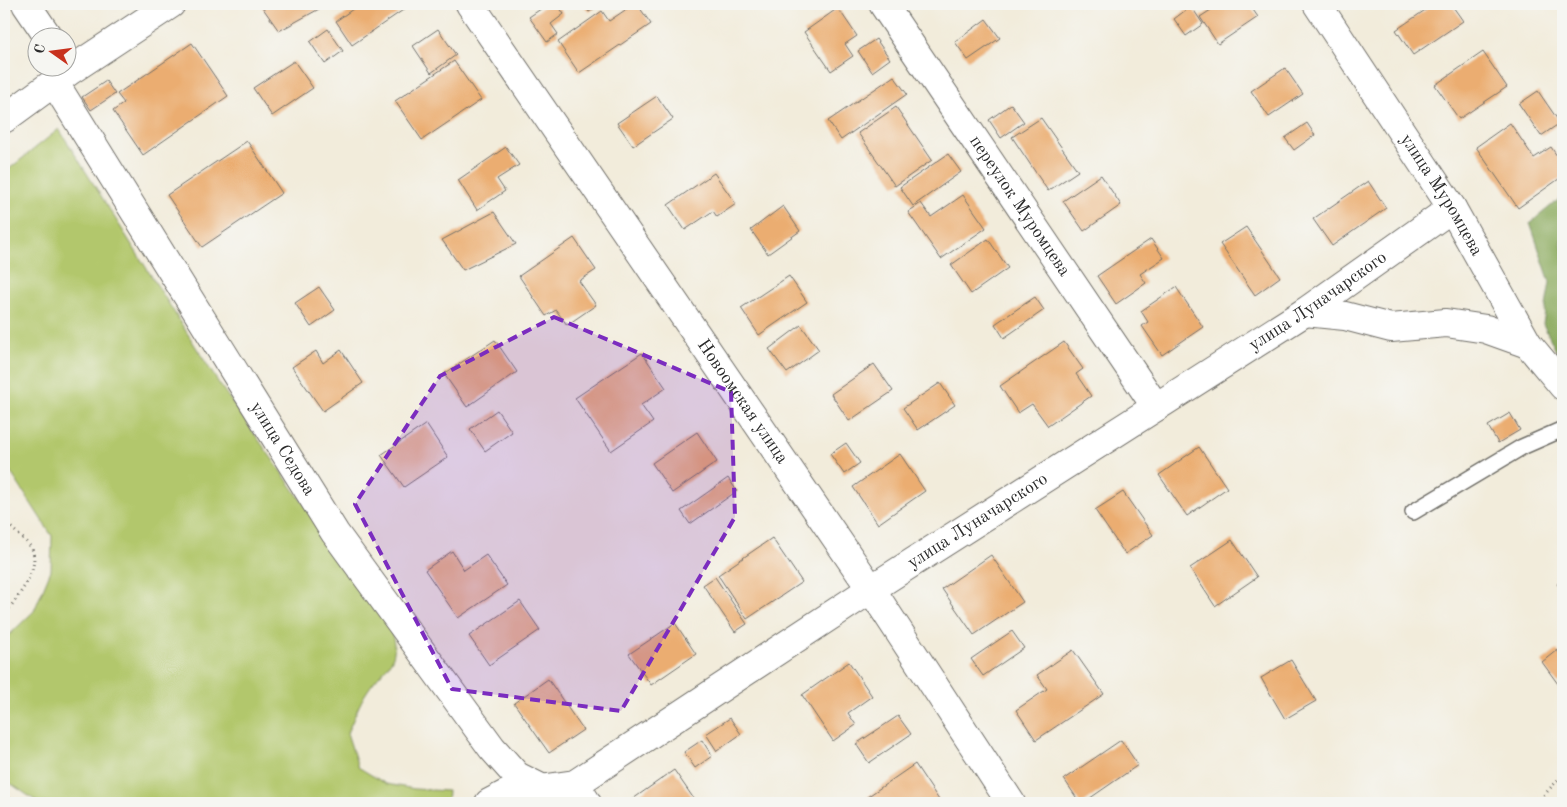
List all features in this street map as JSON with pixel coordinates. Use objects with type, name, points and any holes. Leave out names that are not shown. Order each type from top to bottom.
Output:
[{"type":"street","points":[[26,4],[42,28]]},
{"type":"street","points":[[78,63],[171,4]]},
{"type":"street","name":"Новоомская улица","points":[[470,4],[870,589],[1011,803]]},
{"type":"street","name":"переулок Муромцева","points":[[883,4],[1156,407]]},
{"type":"street","name":"улица Муромцева","points":[[1317,4],[1452,208],[1528,344],[1563,386]]},
{"type":"street","points":[[4,119],[56,78]]},
{"type":"street","name":"улица Седова","points":[[68,78],[334,533],[492,748],[517,776],[543,789]]},
{"type":"street","name":"улица Луначарского","points":[[489,803],[506,794],[543,789],[581,794],[870,589],[1305,312],[1452,208]]},
{"type":"street","points":[[1305,312],[1345,316],[1391,328],[1446,323],[1486,329],[1528,344]]},
{"type":"lane","points":[[1413,512],[1522,447],[1563,429]]},
{"type":"path","points":[[4,521],[32,548],[34,562],[25,588],[4,615]]},
{"type":"path","points":[[1537,803],[1563,774]]},
{"type":"highlighted area","points":[[554,317],[731,392],[735,517],[621,711],[452,689],[355,504],[440,376]]},
{"type":"green space","points":[[59,129],[218,382],[389,625],[393,638],[394,655],[365,695],[347,733],[358,767],[386,784],[415,789],[448,791],[447,803],[39,803],[4,779],[4,640],[34,611],[51,570],[52,536],[4,462],[4,173]]},
{"type":"green space","points":[[1563,196],[1563,236],[1561,240],[1563,250],[1563,365],[1543,324],[1550,282],[1530,223]]},
{"type":"building","points":[[260,4],[328,4],[279,31]]},
{"type":"building","points":[[360,4],[407,4],[409,6],[352,45],[336,21]]},
{"type":"building","points":[[548,4],[557,4],[564,14],[551,24],[558,34],[547,42],[529,17]]},
{"type":"building","points":[[583,4],[600,4],[589,12]]},
{"type":"building","points":[[634,4],[637,4],[651,24],[579,73],[558,42],[602,11],[609,21]]},
{"type":"building","points":[[1220,4],[1249,4],[1258,17],[1218,44],[1200,17]]},
{"type":"building","points":[[1434,4],[1451,4],[1463,21],[1413,55],[1396,30]]},
{"type":"building","points":[[1191,6],[1203,24],[1186,36],[1174,19]]},
{"type":"building","points":[[838,8],[857,36],[845,44],[853,56],[831,71],[804,32]]},
{"type":"building","points":[[986,19],[1000,38],[968,60],[955,42]]},
{"type":"building","points":[[328,29],[343,51],[325,64],[310,42]]},
{"type":"building","points":[[438,29],[456,55],[431,73],[413,46]]},
{"type":"building","points":[[876,39],[890,59],[872,72],[858,51]]},
{"type":"building","points":[[192,43],[228,96],[143,155],[113,111],[124,103],[117,94]]},
{"type":"building","points":[[1483,52],[1507,87],[1459,119],[1435,85]]},
{"type":"building","points":[[294,61],[313,88],[272,116],[253,88]]},
{"type":"building","points":[[454,61],[481,100],[422,140],[395,101]]},
{"type":"building","points":[[1285,68],[1303,94],[1269,117],[1251,91]]},
{"type":"building","points":[[894,76],[907,94],[841,140],[828,121]]},
{"type":"building","points":[[106,81],[115,94],[91,110],[82,97]]},
{"type":"building","points":[[1538,91],[1560,123],[1541,136],[1519,104]]},
{"type":"building","points":[[657,96],[673,119],[633,146],[617,123]]},
{"type":"building","points":[[1011,104],[1024,122],[1001,138],[989,120]]},
{"type":"building","points":[[896,107],[932,160],[895,186],[858,133]]},
{"type":"building","points":[[1041,118],[1078,171],[1048,191],[1012,137]]},
{"type":"building","points":[[1307,123],[1315,135],[1294,150],[1285,138]]},
{"type":"building","points":[[1510,123],[1534,158],[1551,147],[1563,165],[1563,176],[1518,208],[1476,147]]},
{"type":"building","points":[[247,141],[282,193],[202,247],[167,195]]},
{"type":"building","points":[[506,147],[519,165],[497,179],[505,191],[477,210],[458,180]]},
{"type":"building","points":[[948,154],[961,172],[913,206],[900,187]]},
{"type":"building","points":[[714,173],[736,204],[717,217],[713,211],[685,230],[668,205]]},
{"type":"building","points":[[1101,175],[1121,205],[1084,231],[1063,201]]},
{"type":"building","points":[[1368,181],[1386,208],[1332,246],[1313,219]]},
{"type":"building","points":[[963,195],[986,228],[941,259],[908,212],[921,203],[931,217]]},
{"type":"building","points":[[783,206],[800,231],[768,254],[751,230]]},
{"type":"building","points":[[494,212],[516,244],[463,270],[442,240]]},
{"type":"building","points":[[1246,227],[1280,277],[1255,295],[1220,244]]},
{"type":"building","points":[[574,238],[596,270],[579,281],[596,305],[567,325],[556,310],[546,316],[519,276]]},
{"type":"building","points":[[988,239],[1008,268],[971,294],[951,265]]},
{"type":"building","points":[[1151,239],[1164,258],[1140,274],[1146,283],[1116,304],[1097,276]]},
{"type":"building","points":[[789,276],[807,302],[759,335],[741,308]]},
{"type":"building","points":[[319,287],[335,310],[311,327],[295,303]]},
{"type":"building","points":[[1176,287],[1203,327],[1162,355],[1142,326],[1148,322],[1141,311]]},
{"type":"building","points":[[1035,297],[1044,310],[1004,338],[995,324]]},
{"type":"building","points":[[801,325],[819,350],[787,373],[769,349]]},
{"type":"building","points":[[495,340],[517,372],[467,407],[444,374]]},
{"type":"building","points":[[1064,342],[1083,369],[1076,374],[1091,396],[1048,426],[1032,404],[1018,413],[1000,386]]},
{"type":"building","points":[[341,350],[363,383],[323,411],[292,367],[316,351],[323,363]]},
{"type":"building","points":[[642,353],[666,388],[641,405],[653,422],[611,451],[575,398]]},
{"type":"building","points":[[874,364],[893,391],[849,421],[831,394]]},
{"type":"building","points":[[940,383],[955,405],[918,430],[903,408]]},
{"type":"building","points":[[497,410],[512,432],[485,451],[470,429]]},
{"type":"building","points":[[1510,413],[1520,430],[1498,443],[1488,426]]},
{"type":"building","points":[[426,424],[448,457],[404,487],[381,455]]},
{"type":"building","points":[[697,432],[717,462],[672,493],[652,463]]},
{"type":"building","points":[[846,443],[860,463],[844,474],[830,454]]},
{"type":"building","points":[[1199,447],[1227,488],[1187,516],[1159,475]]},
{"type":"building","points":[[900,454],[925,491],[878,524],[853,487]]},
{"type":"building","points":[[728,478],[737,491],[690,524],[681,511]]},
{"type":"building","points":[[1123,492],[1153,535],[1125,554],[1095,510]]},
{"type":"building","points":[[772,538],[802,582],[747,619],[718,575]]},
{"type":"building","points":[[1232,540],[1257,577],[1215,606],[1190,568]]},
{"type":"building","points":[[452,551],[464,570],[486,555],[507,585],[458,618],[425,570]]},
{"type":"building","points":[[991,555],[1023,602],[974,635],[942,589]]},
{"type":"building","points":[[715,577],[747,624],[735,632],[703,585]]},
{"type":"building","points":[[1563,579],[1563,592],[1557,584]]},
{"type":"building","points":[[520,601],[540,630],[489,665],[469,636]]},
{"type":"building","points":[[675,623],[696,654],[651,685],[629,654]]},
{"type":"building","points":[[1012,631],[1024,648],[983,676],[971,659]]},
{"type":"building","points":[[1073,650],[1104,694],[1036,740],[1016,710],[1047,689],[1037,675]]},
{"type":"building","points":[[1557,650],[1563,659],[1563,680],[1558,684],[1542,662]]},
{"type":"building","points":[[1291,660],[1316,701],[1285,719],[1261,678]]},
{"type":"building","points":[[849,662],[872,696],[848,713],[856,725],[833,741],[802,695]]},
{"type":"building","points":[[548,679],[583,730],[549,753],[514,703]]},
{"type":"building","points":[[898,716],[911,734],[869,763],[856,744]]},
{"type":"building","points":[[730,718],[741,734],[717,751],[706,734]]},
{"type":"building","points":[[702,740],[712,756],[695,768],[684,752]]},
{"type":"building","points":[[1121,740],[1138,765],[1083,803],[1080,803],[1064,779]]},
{"type":"building","points":[[915,764],[941,803],[872,803],[867,797]]},
{"type":"building","points":[[674,770],[694,799],[689,803],[632,803],[630,801]]},
{"type":"railway","points":[[4,797],[14,803]]}]
